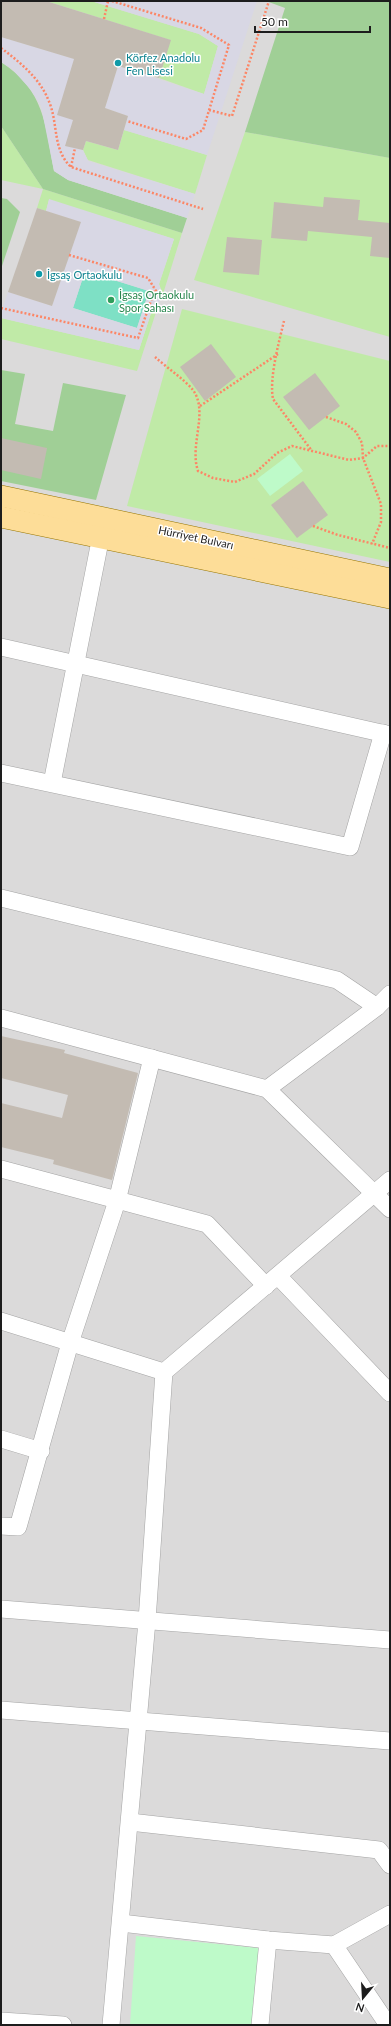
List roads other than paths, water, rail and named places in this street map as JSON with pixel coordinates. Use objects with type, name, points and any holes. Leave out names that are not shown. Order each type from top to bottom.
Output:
[{"type":"main road","name":"Hürriyet Bulvarı","points":[[1,496],[103,528],[390,598]]},
{"type":"main road","name":"Hürriyet Bulvarı","points":[[1,517],[103,528],[390,579]]},
{"type":"street","points":[[52,783],[103,528]]},
{"type":"street","points":[[1,647],[386,734],[350,847],[1,773]]},
{"type":"street","points":[[1,898],[337,980],[377,1007]]},
{"type":"street","points":[[267,1089],[377,1007],[390,994]]},
{"type":"street","points":[[1,1018],[267,1089],[390,1209]]},
{"type":"street","points":[[1,1526],[18,1527],[41,1451],[70,1343],[117,1201],[152,1058]]},
{"type":"street","points":[[1,1169],[207,1224],[272,1281],[390,1393]]},
{"type":"street","points":[[112,2025],[147,1621],[164,1372],[390,1180]]},
{"type":"street","points":[[1,1321],[164,1372]]},
{"type":"street","points":[[1,1439],[41,1451]]},
{"type":"street","points":[[1,1609],[390,1640]]},
{"type":"street","points":[[1,1710],[390,1741]]},
{"type":"street","points":[[130,1822],[379,1850],[390,1865]]},
{"type":"street","points":[[121,1923],[268,1940],[334,1945],[390,1914]]},
{"type":"street","points":[[260,2025],[268,1940]]},
{"type":"street","points":[[334,1945],[388,2025]]},
{"type":"street","points":[[1,2021],[63,2025]]},
{"type":"place","name":"Körfez Anadolu Fen Lisesi","points":[[118,63]]},
{"type":"place","name":"İgsaş Ortaokulu","points":[[39,274]]},
{"type":"place","name":"İgsaş Ortaokulu Spor Sahası","points":[[111,300]]}]
